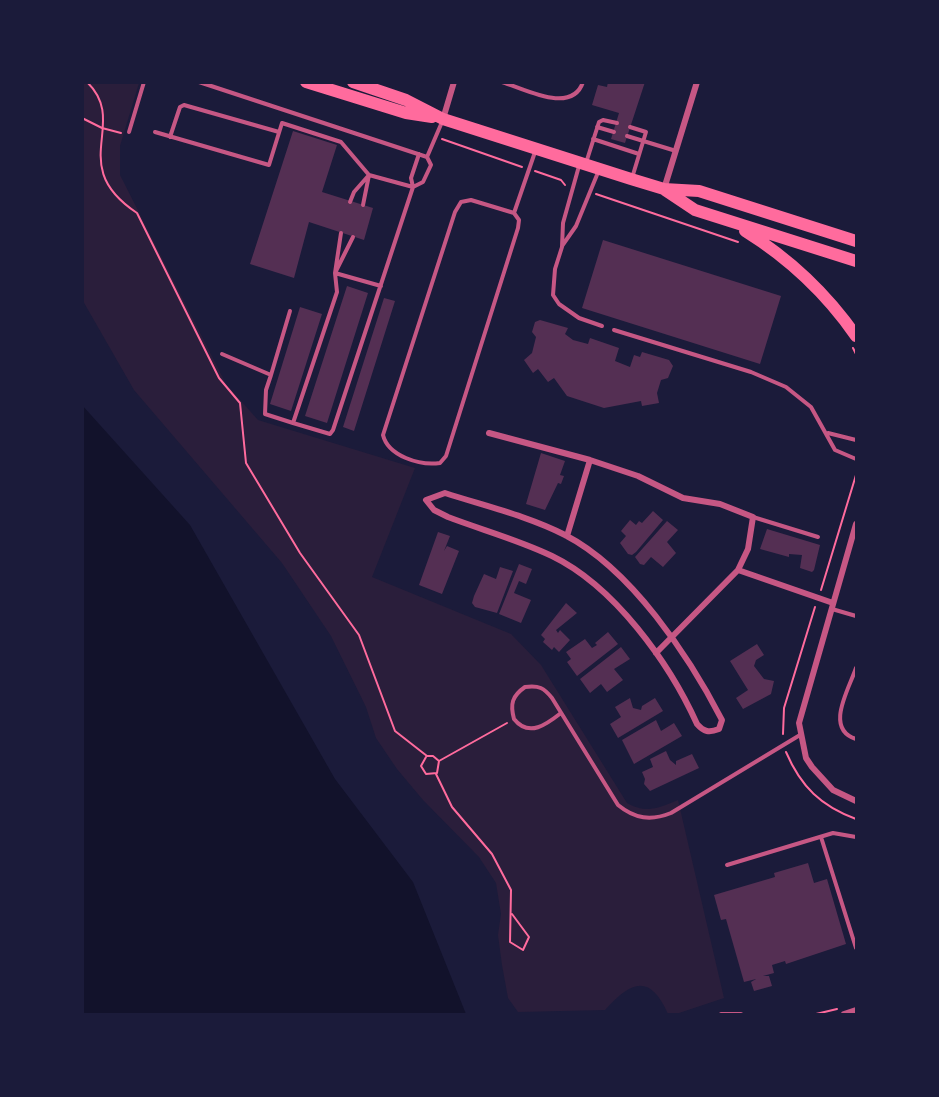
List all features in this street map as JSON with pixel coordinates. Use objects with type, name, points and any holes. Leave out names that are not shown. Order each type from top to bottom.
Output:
[{"type":"main road","points":[[306,82],[405,113],[443,118]]},
{"type":"main road","points":[[353,82],[406,100],[443,118],[631,179],[664,189],[699,191],[856,241]]},
{"type":"main road","points":[[664,189],[695,210],[856,261]]},
{"type":"main road","points":[[731,223],[776,250],[813,282],[854,341]]},
{"type":"street","points":[[443,118],[454,82]]},
{"type":"street","points":[[664,189],[697,82]]},
{"type":"street","points":[[489,433],[590,460],[638,477],[683,498],[720,504],[753,517],[748,549],[738,570],[656,653]]},
{"type":"street","points":[[567,536],[590,460]]},
{"type":"street","points":[[445,493],[536,522],[567,536],[623,578],[672,638],[722,720],[719,729],[711,732],[702,730],[696,724],[656,653],[615,604],[578,573],[552,556],[448,517],[434,510],[426,500],[445,493]]},
{"type":"street","points":[[856,524],[801,710],[800,735],[806,758],[818,774],[833,790],[856,801]]},
{"type":"street","points":[[738,570],[832,605]]},
{"type":"street","points":[[844,1014],[856,1010]]},
{"type":"lane","points":[[129,132],[144,82]]},
{"type":"lane","points":[[199,82],[428,157]]},
{"type":"lane","points":[[502,82],[560,100],[572,97],[581,89],[583,82]]},
{"type":"lane","points":[[170,137],[180,107],[184,105],[279,132]]},
{"type":"lane","points":[[155,132],[269,165],[282,123],[341,142],[369,175],[413,187],[423,182],[431,165],[428,157],[443,118]]},
{"type":"lane","points":[[602,326],[579,318],[559,304],[553,295],[555,269],[562,247],[563,222],[573,188],[597,127],[603,120],[616,123]]},
{"type":"lane","points":[[597,127],[614,132]]},
{"type":"lane","points":[[630,127],[646,132],[631,179]]},
{"type":"lane","points":[[627,136],[676,151]]},
{"type":"lane","points":[[593,139],[639,154]]},
{"type":"lane","points":[[514,213],[536,148]]},
{"type":"lane","points":[[290,310],[266,390],[265,414],[330,434],[413,187],[411,178],[419,154]]},
{"type":"lane","points":[[562,247],[576,226],[600,169]]},
{"type":"lane","points":[[350,202],[354,192],[369,175]]},
{"type":"lane","points":[[363,205],[369,175]]},
{"type":"lane","points":[[471,201],[514,213],[519,220],[518,228],[446,456],[440,463],[430,465],[394,453],[386,446],[383,435],[455,212],[461,202],[471,201]]},
{"type":"lane","points":[[293,423],[337,292],[335,273],[341,233]]},
{"type":"lane","points":[[335,273],[353,237]]},
{"type":"lane","points":[[335,273],[381,286]]},
{"type":"lane","points":[[614,330],[752,372],[786,387],[811,407],[835,450],[856,459]]},
{"type":"lane","points":[[222,354],[271,375]]},
{"type":"lane","points":[[827,433],[856,440]]},
{"type":"lane","points":[[753,517],[818,537]]},
{"type":"lane","points":[[832,605],[856,616]]},
{"type":"lane","points":[[856,668],[839,714],[840,726],[849,736],[856,739]]},
{"type":"lane","points":[[561,713],[546,725],[533,729],[522,726],[514,719],[512,710],[514,697],[525,687],[540,687],[546,691],[561,713],[618,805],[629,814],[644,818],[658,818],[671,813],[800,735]]},
{"type":"lane","points":[[727,865],[833,833],[856,837]]},
{"type":"lane","points":[[821,837],[856,948]]},
{"type":"lane","points":[[721,1014],[741,1014]]},
{"type":"path","points":[[87,82],[92,87],[105,116],[102,129],[101,169],[107,185],[116,198],[137,213],[219,378],[240,403],[246,463],[300,553],[359,635],[395,731],[427,756],[434,756],[439,761],[439,770],[436,774]]},
{"type":"path","points":[[92,82],[92,87]]},
{"type":"path","points":[[82,118],[102,129],[118,133],[129,132]]},
{"type":"path","points":[[436,137],[529,169],[573,188]]},
{"type":"path","points":[[590,193],[612,197],[738,242]]},
{"type":"path","points":[[854,341],[856,354]]},
{"type":"path","points":[[439,761],[514,719]]},
{"type":"path","points":[[427,756],[421,763],[422,769],[426,774],[436,774]]},
{"type":"path","points":[[436,774],[452,807],[492,854],[512,890],[510,942],[523,950],[529,937],[520,922],[512,915]]},
{"type":"shaded area","points":[[82,83],[139,83],[120,146],[120,175],[226,384],[258,420],[415,468],[372,577],[511,634],[541,665],[627,803],[646,809],[678,800],[724,998],[676,1014],[668,1014],[654,992],[647,987],[640,986],[623,993],[605,1010],[518,1012],[508,998],[498,935],[501,914],[496,883],[479,857],[423,800],[397,769],[376,738],[366,707],[331,636],[282,563],[134,390],[83,301]]},
{"type":"shaded area","points":[[82,405],[190,525],[335,779],[413,882],[466,1014],[83,1014]]},
{"type":"building","points":[[608,82],[645,82],[625,143],[611,139],[619,113],[592,105],[598,85],[607,87]]},
{"type":"building","points":[[293,131],[337,145],[322,192],[373,208],[364,240],[309,222],[294,278],[250,264]]},
{"type":"building","points":[[603,240],[781,296],[760,364],[582,308]]},
{"type":"building","points":[[347,286],[368,293],[327,423],[305,416]]},
{"type":"building","points":[[384,298],[395,301],[354,431],[343,427]]},
{"type":"building","points":[[300,307],[322,314],[291,411],[270,404]]},
{"type":"building","points":[[540,320],[568,328],[565,334],[573,340],[588,344],[590,338],[619,348],[615,361],[630,367],[634,355],[640,357],[642,352],[669,360],[673,366],[668,378],[661,380],[657,393],[659,403],[642,406],[641,401],[604,408],[567,396],[554,378],[548,382],[538,369],[533,373],[524,360],[532,353],[536,337],[532,332],[535,322]]},
{"type":"building","points":[[541,453],[565,461],[560,475],[564,476],[561,484],[558,483],[545,510],[526,504]]},
{"type":"building","points":[[653,511],[663,520],[636,552],[632,555],[628,554],[620,543],[626,536],[621,531],[630,520],[636,525],[639,521],[642,523]]},
{"type":"building","points":[[667,521],[678,530],[667,542],[676,553],[663,567],[651,557],[644,565],[640,564],[635,557]]},
{"type":"building","points":[[767,529],[820,545],[814,570],[812,572],[800,568],[802,555],[789,554],[789,557],[760,549]]},
{"type":"building","points":[[438,532],[450,536],[444,551],[447,546],[459,551],[442,594],[419,585]]},
{"type":"building","points":[[519,564],[532,569],[526,584],[519,581],[514,593],[531,600],[521,623],[499,614]]},
{"type":"building","points":[[500,567],[513,571],[497,613],[475,607],[472,603],[484,574],[496,579]]},
{"type":"building","points":[[566,603],[577,613],[556,630],[558,633],[560,630],[570,640],[559,652],[554,647],[552,650],[543,642],[545,639],[541,635]]},
{"type":"building","points":[[608,632],[618,644],[577,676],[567,662],[571,659],[566,652],[585,639],[592,648]]},
{"type":"building","points":[[757,644],[764,655],[756,660],[754,666],[764,679],[774,681],[771,694],[743,709],[736,698],[748,690],[730,661]]},
{"type":"building","points":[[621,647],[630,659],[614,669],[623,680],[607,692],[601,684],[590,693],[580,679]]},
{"type":"building","points":[[630,698],[633,708],[641,710],[642,706],[655,698],[663,711],[618,738],[610,724],[621,717],[615,707]]},
{"type":"building","points":[[656,720],[661,731],[674,723],[682,736],[634,764],[622,740]]},
{"type":"building","points":[[666,751],[670,760],[676,765],[676,761],[692,754],[699,768],[650,791],[644,784],[645,779],[642,772],[653,767],[650,759]]},
{"type":"building","points":[[808,863],[814,883],[827,879],[846,944],[786,964],[785,961],[772,965],[774,973],[763,976],[769,976],[772,986],[754,991],[751,982],[756,979],[744,982],[726,919],[721,920],[714,895],[775,877],[774,873]]}]
